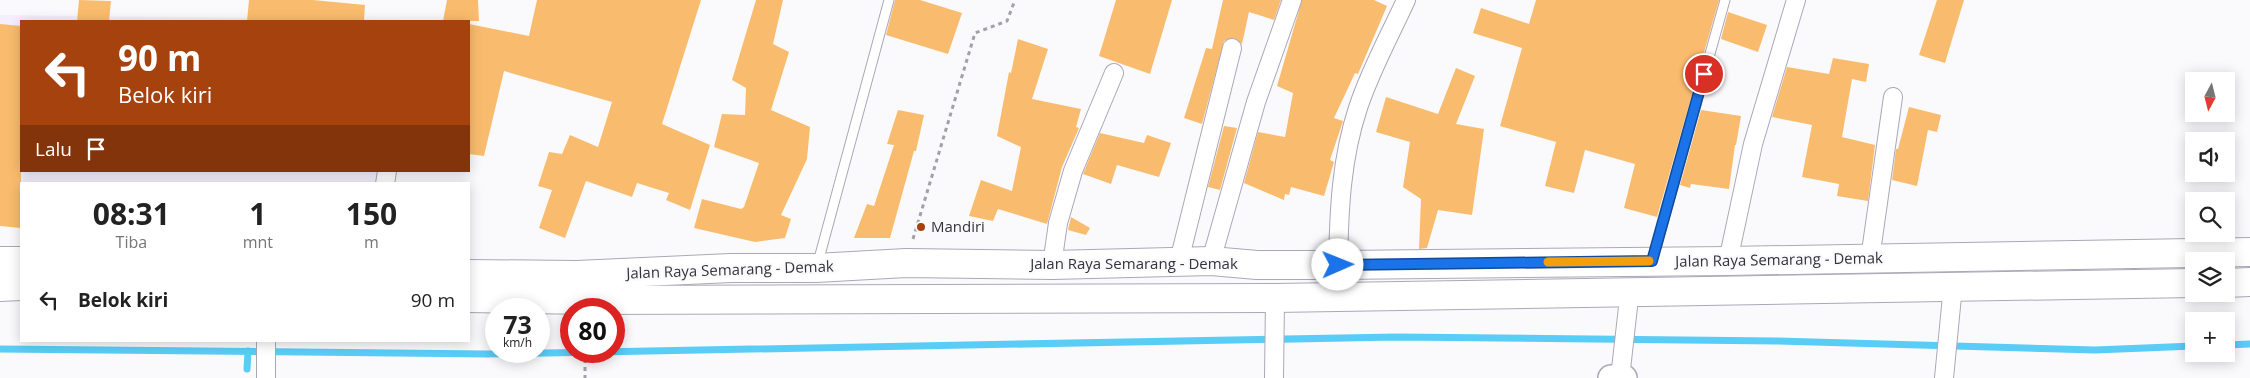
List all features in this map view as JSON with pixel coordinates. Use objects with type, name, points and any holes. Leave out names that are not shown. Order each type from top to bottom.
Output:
[{"type":"highway","name":"Jalan Raya Semarang - Demak","points":[[470,274],[577,275],[731,268],[816,268],[906,263],[1052,265],[1211,261],[1257,265],[1338,265],[1870,259],[2250,252]]},
{"type":"highway","points":[[0,261],[20,261]]},
{"type":"highway","points":[[1499,262],[1499,293]]},
{"type":"highway","points":[[2235,283],[2250,282]]},
{"type":"highway","name":"Jalan Raya Semarang - Demak","points":[[470,298],[1275,304],[1499,293],[1628,299],[1953,286],[2185,283]]},
{"type":"highway","points":[[0,287],[20,286]]},
{"type":"street","points":[[1211,261],[1254,111],[1292,0]]},
{"type":"street","points":[[1338,265],[1339,202],[1345,158],[1358,107],[1406,0]]},
{"type":"street","points":[[1728,261],[1753,144],[1796,0]]},
{"type":"street","points":[[1179,261],[1232,48]]},
{"type":"street","points":[[1052,265],[1058,223],[1073,171],[1114,73]]},
{"type":"street","points":[[1870,259],[1893,97]]},
{"type":"street","points":[[1944,374],[1953,286]]},
{"type":"street","points":[[1619,376],[1628,299]]},
{"type":"street","points":[[1274,375],[1275,304]]},
{"type":"street","points":[[266,342],[266,378]]},
{"type":"lane","points":[[816,268],[889,0]]},
{"type":"lane","points":[[1652,261],[1725,0]]},
{"type":"path","points":[[906,263],[974,33],[1007,21],[1015,0]]},
{"type":"path","points":[[585,363],[585,378]]},
{"type":"shaded area","points":[[0,15],[408,20],[20,20],[20,172],[379,172],[376,182],[20,182],[20,220],[0,218]]},
{"type":"building","points":[[79,0],[111,1],[109,20],[77,20]]},
{"type":"building","points":[[249,0],[313,0],[365,5],[364,20],[247,20]]},
{"type":"building","points":[[447,0],[478,0],[479,21],[443,20]]},
{"type":"building","points":[[537,0],[701,0],[662,124],[710,145],[690,210],[666,200],[669,193],[637,183],[632,197],[586,181],[565,238],[539,228],[552,190],[538,186],[549,152],[562,154],[570,135],[598,147],[612,102],[504,71],[484,156],[470,154],[470,24],[529,36]]},
{"type":"building","points":[[756,0],[783,0],[773,44],[789,52],[771,110],[810,127],[807,159],[781,215],[791,219],[785,238],[755,242],[694,228],[702,199],[741,209],[744,207],[759,163],[714,147],[722,114],[745,115],[746,88],[732,80]]},
{"type":"building","points":[[895,0],[920,0],[962,13],[948,54],[886,35]]},
{"type":"building","points":[[1116,0],[1172,0],[1150,74],[1099,56]]},
{"type":"building","points":[[1223,0],[1281,0],[1274,20],[1249,12],[1242,44],[1234,38],[1224,41],[1202,124],[1184,118],[1206,48],[1212,49]]},
{"type":"building","points":[[1302,0],[1374,0],[1387,6],[1358,74],[1355,73],[1334,118],[1343,121],[1330,160],[1334,162],[1324,196],[1291,187],[1289,195],[1285,194],[1284,200],[1244,183],[1258,132],[1285,137],[1293,93],[1277,86]]},
{"type":"building","points":[[1536,0],[1719,0],[1657,217],[1624,208],[1635,164],[1585,150],[1574,193],[1545,186],[1556,142],[1500,126],[1522,48],[1473,33],[1481,8],[1529,24]]},
{"type":"building","points":[[1937,0],[1964,0],[1945,63],[1919,55]]},
{"type":"building","points":[[1728,12],[1767,25],[1758,52],[1721,39]]},
{"type":"building","points":[[0,24],[20,26],[21,182],[20,228],[0,226]]},
{"type":"building","points":[[1018,39],[1048,49],[1032,99],[1081,109],[1076,127],[1079,128],[1062,167],[1047,224],[998,209],[993,221],[969,216],[981,180],[1012,191],[1021,147],[997,136],[1009,72],[1011,73]]},
{"type":"building","points":[[1833,58],[1869,64],[1866,82],[1852,79],[1842,137],[1875,145],[1868,201],[1837,196],[1839,184],[1802,177],[1812,125],[1772,117],[1787,67],[1829,74]]},
{"type":"building","points":[[1456,68],[1475,76],[1456,124],[1484,129],[1472,215],[1438,210],[1427,248],[1419,249],[1421,199],[1403,187],[1410,142],[1376,132],[1386,97],[1438,114]]},
{"type":"building","points":[[1909,107],[1941,115],[1937,132],[1928,130],[1917,186],[1892,180],[1896,149],[1898,149]]},
{"type":"building","points":[[898,110],[924,115],[916,151],[914,151],[890,238],[854,238],[867,204],[874,206],[894,145],[887,144]]},
{"type":"building","points":[[1701,110],[1741,116],[1729,189],[1691,184],[1690,188],[1680,185]]},
{"type":"building","points":[[1224,126],[1237,128],[1220,190],[1208,187]]},
{"type":"building","points":[[1100,133],[1144,143],[1147,135],[1171,143],[1159,177],[1117,165],[1111,184],[1083,174]]},
{"type":"building","points":[[1071,217],[1090,228],[1086,235],[1068,230]]},
{"type":"waterway","points":[[0,349],[488,354],[1397,337],[1776,341],[2095,350],[2185,346]]},
{"type":"waterway","points":[[2235,345],[2250,344]]},
{"type":"waterway","points":[[247,369],[248,351]]},
{"type":"slow traffic","points":[[1548,262],[1649,261]]},
{"type":"place","name":"Mandiri","points":[[921,227]]},
{"type":"route","points":[[1338,265],[1652,261],[1704,74]]}]
